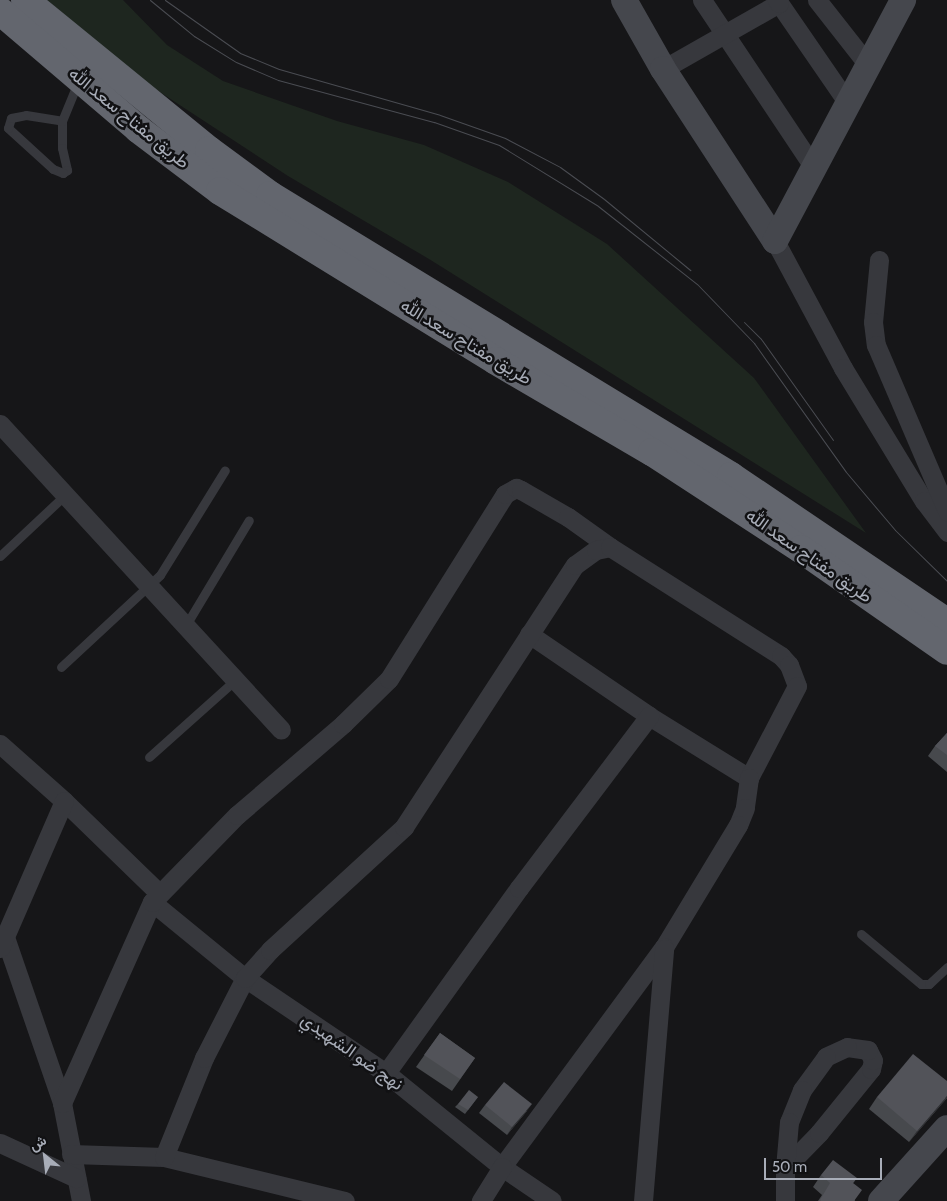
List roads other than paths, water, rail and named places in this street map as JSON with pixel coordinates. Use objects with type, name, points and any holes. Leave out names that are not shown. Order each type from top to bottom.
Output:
[{"type":"highway","name":"طريق مفتاح سعد الله","points":[[25,0],[209,150],[270,195],[731,476],[947,622]]},
{"type":"highway","name":"طريق مفتاح سعد الله","points":[[0,11],[80,79],[220,192],[496,361],[652,452],[801,549],[947,651]]},
{"type":"highway","points":[[0,24],[32,39]]},
{"type":"street","points":[[624,0],[663,69],[775,241],[843,368],[924,501],[947,532]]},
{"type":"street","points":[[702,0],[723,36],[814,168]]},
{"type":"street","points":[[817,0],[869,66]]},
{"type":"street","points":[[775,241],[849,105],[903,0]]},
{"type":"street","points":[[663,69],[723,36],[778,2],[849,105]]},
{"type":"street","points":[[879,260],[873,312],[876,345],[947,511]]},
{"type":"street","points":[[0,424],[281,730]]},
{"type":"street","points":[[62,1103],[155,897],[237,815],[344,724],[389,679],[505,494],[516,488],[568,516],[610,547],[781,656],[789,665],[797,686],[749,778],[745,808],[738,825],[664,947],[502,1167],[481,1201]]},
{"type":"street","points":[[164,1157],[204,1058],[245,978],[270,950],[404,827],[574,565],[596,550],[610,547]]},
{"type":"street","points":[[529,634],[649,716],[749,778]]},
{"type":"street","points":[[386,1073],[519,888],[649,716]]},
{"type":"street","name":"نهج ضو الشهيدي","points":[[0,744],[64,801],[155,897],[245,978],[386,1073],[502,1167],[552,1201]]},
{"type":"street","points":[[64,801],[2,943],[62,1103],[81,1201]]},
{"type":"street","points":[[644,1201],[664,947]]},
{"type":"street","points":[[785,1168],[862,1082],[873,1064],[868,1050],[855,1046],[832,1054],[802,1090],[789,1122],[785,1168],[785,1201]]},
{"type":"street","points":[[881,1201],[947,1128]]},
{"type":"street","points":[[0,1143],[76,1178]]},
{"type":"street","points":[[71,1154],[164,1157],[345,1201]]},
{"type":"lane","points":[[62,121],[26,115],[11,118],[7,124],[10,130],[53,169],[63,173],[67,170],[62,148],[62,121],[80,79]]},
{"type":"lane","points":[[61,667],[160,576],[225,470]]},
{"type":"lane","points":[[0,556],[66,494]]},
{"type":"lane","points":[[186,625],[249,520]]},
{"type":"lane","points":[[149,757],[236,680]]},
{"type":"lane","points":[[861,934],[921,984],[929,984],[947,966]]},
{"type":"tram line","points":[[150,0],[194,36],[236,62],[278,80],[434,122],[499,145],[598,206],[698,285],[754,343],[846,472],[895,530],[947,581]]},
{"type":"tram line","points":[[165,0],[240,53],[279,69],[440,115],[505,138],[560,167],[604,199],[690,270]]},
{"type":"tram line","points":[[744,322],[761,339],[833,440]]}]
